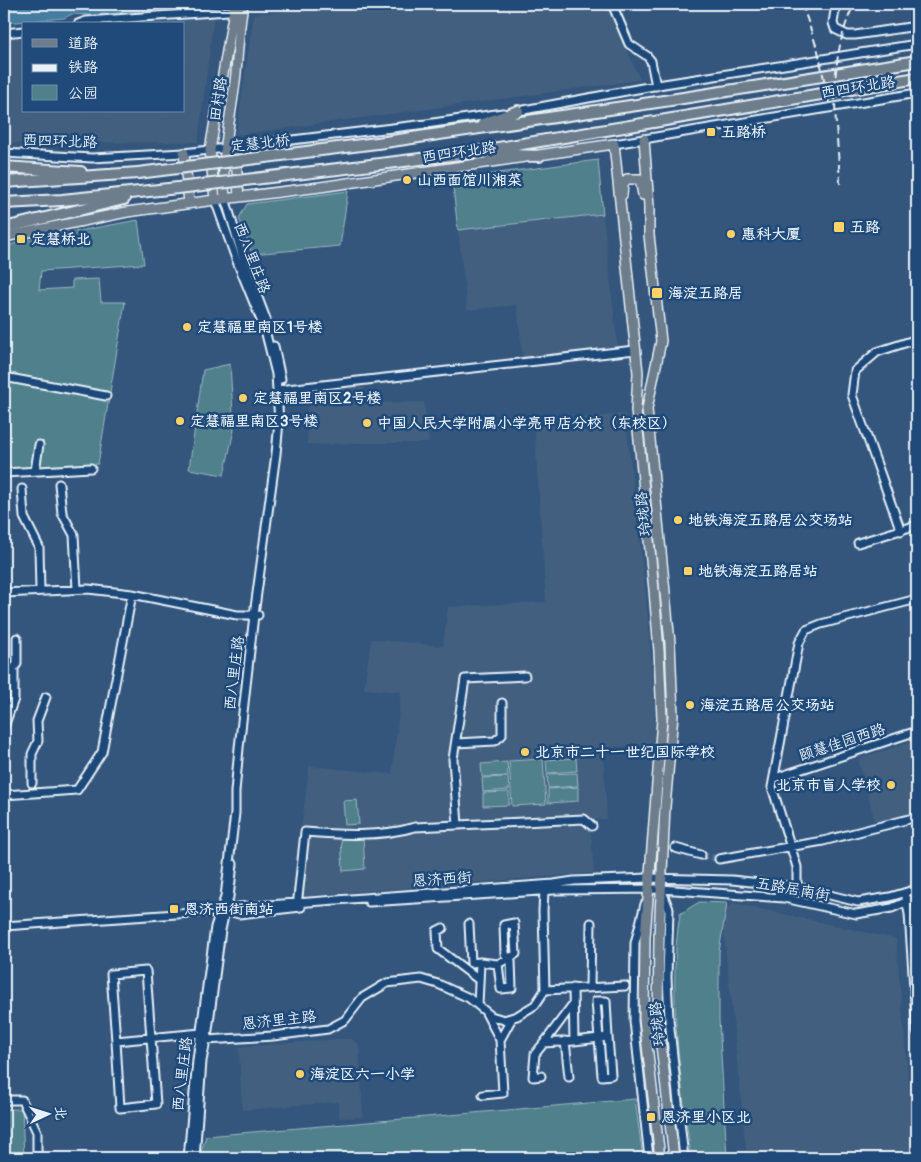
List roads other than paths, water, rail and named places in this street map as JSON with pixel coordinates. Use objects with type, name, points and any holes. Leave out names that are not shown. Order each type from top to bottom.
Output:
[{"type":"highway","name":"西四环北路","points":[[385,142],[463,132],[917,61]]},
{"type":"highway","name":"西四环北路","points":[[156,191],[468,153],[917,78]]},
{"type":"highway","points":[[463,132],[518,111]]},
{"type":"highway","name":"定慧北桥","points":[[122,174],[385,142]]},
{"type":"highway","points":[[468,153],[540,156]]},
{"type":"highway","points":[[4,167],[122,174]]},
{"type":"highway","points":[[4,182],[122,174]]},
{"type":"highway","points":[[4,175],[48,179]]},
{"type":"highway","points":[[4,204],[156,191]]},
{"type":"highway","points":[[4,228],[156,191]]},
{"type":"main road","name":"田村路","points":[[225,198],[224,148],[236,73],[239,31],[237,6]]},
{"type":"main road","name":"田村路","points":[[215,200],[210,150],[237,6]]},
{"type":"main road","name":"玲珑路","points":[[644,139],[649,196],[649,235],[661,342],[647,410],[670,643],[673,715],[661,878],[658,1019],[674,1158]]},
{"type":"main road","name":"玲珑路","points":[[614,144],[638,373],[636,410],[659,651],[662,719],[645,936],[644,1019],[660,1158]]},
{"type":"main road","name":"西四环北路","points":[[4,237],[127,212],[320,187],[614,144]]},
{"type":"main road","points":[[235,147],[239,197]]},
{"type":"main road","points":[[184,153],[189,203]]},
{"type":"main road","points":[[621,212],[623,184],[626,179],[640,179],[649,235]]},
{"type":"street","points":[[612,4],[629,44],[647,56],[651,62],[656,86]]},
{"type":"street","points":[[836,4],[833,23],[835,29],[847,35],[855,36],[917,26]]},
{"type":"street","points":[[83,22],[237,6]]},
{"type":"street","points":[[4,33],[22,31]]},
{"type":"street","name":"西四环北路","points":[[4,153],[92,158],[210,150],[518,111],[656,86],[917,44]]},
{"type":"street","name":"西四环北路","points":[[614,144],[917,93]]},
{"type":"street","name":"西八里庄路","points":[[188,1158],[193,1093],[215,927],[230,898],[240,812],[238,791],[256,615],[282,440],[280,370],[264,315],[241,252],[225,198]]},
{"type":"street","name":"西八里庄路","points":[[215,200],[220,208],[236,259],[265,330],[280,390]]},
{"type":"street","points":[[901,531],[852,395],[855,371],[876,352],[917,339]]},
{"type":"street","points":[[280,390],[635,350]]},
{"type":"street","points":[[4,377],[106,396]]},
{"type":"street","points":[[35,471],[39,445]]},
{"type":"street","points":[[4,472],[91,468]]},
{"type":"street","points":[[59,484],[62,513],[74,535],[77,589]]},
{"type":"street","points":[[22,489],[24,517],[39,546],[40,591]]},
{"type":"street","points":[[858,544],[917,525]]},
{"type":"street","points":[[4,593],[88,589],[132,594],[237,614],[256,615]]},
{"type":"street","points":[[4,795],[78,790],[102,752],[132,594]]},
{"type":"street","points":[[797,886],[797,867],[772,787],[799,643],[806,630],[820,624],[917,600]]},
{"type":"street","points":[[4,727],[14,700],[14,668],[17,664],[17,638]]},
{"type":"street","points":[[458,824],[454,759],[465,679],[525,676]]},
{"type":"street","points":[[32,783],[32,754],[38,741],[37,720],[46,697]]},
{"type":"street","points":[[456,743],[495,741],[502,735],[502,703]]},
{"type":"street","name":"颐慧佳园西路","points":[[775,778],[917,731]]},
{"type":"street","points":[[719,859],[823,841],[917,817]]},
{"type":"street","points":[[297,905],[305,832],[341,835],[403,830],[415,826],[584,819],[592,826]]},
{"type":"street","points":[[675,848],[701,855]]},
{"type":"street","name":"恩济西街","points":[[4,926],[222,911],[239,914],[297,905],[574,881],[661,878]]},
{"type":"street","name":"五路居南街","points":[[661,878],[732,880],[797,886],[858,902],[904,893],[917,896]]},
{"type":"street","name":"玲珑路","points":[[648,889],[635,943],[634,1020],[649,1158]]},
{"type":"street","name":"恩济西街","points":[[297,905],[544,891],[661,889]]},
{"type":"street","name":"五路居南街","points":[[661,889],[784,898],[856,914],[892,908],[917,896]]},
{"type":"street","name":"玲珑路","points":[[661,889],[669,909],[667,978],[669,1019],[684,1158]]},
{"type":"street","points":[[500,1040],[512,1018],[535,1005],[545,990],[544,891]]},
{"type":"street","points":[[904,893],[909,914],[917,1032]]},
{"type":"street","name":"西八里庄路","points":[[195,1158],[199,1090],[222,911]]},
{"type":"street","points":[[469,924],[471,962],[498,964],[508,958],[511,961],[512,988],[501,989],[498,964]]},
{"type":"street","points":[[590,987],[591,924]]},
{"type":"street","points":[[442,928],[437,931],[438,949],[479,980]]},
{"type":"street","points":[[478,1005],[480,962]]},
{"type":"street","points":[[146,971],[156,1104],[120,1108],[116,1041],[111,974],[146,971]]},
{"type":"street","name":"恩济里主路","points":[[206,1040],[273,1036],[328,1029],[345,1020],[362,998],[387,983],[421,979],[438,984],[469,998],[491,1016],[504,1020],[512,1018]]},
{"type":"street","points":[[545,990],[625,986]]},
{"type":"street","points":[[573,988],[574,1041]]},
{"type":"street","points":[[541,1076],[533,1077],[535,1054],[573,1004]]},
{"type":"street","points":[[483,1095],[503,1093],[500,1040],[485,1010]]},
{"type":"street","points":[[116,1041],[201,1033]]},
{"type":"street","points":[[544,1043],[604,1038]]},
{"type":"street","points":[[565,1041],[568,1077]]},
{"type":"street","points":[[4,1100],[22,1100],[37,1132],[37,1158]]},
{"type":"tunnel","points":[[701,855],[719,859]]},
{"type":"railway","points":[[802,4],[818,51],[829,103]]},
{"type":"railway","points":[[840,184],[835,115],[836,71],[839,49],[854,4]]},
{"type":"place","name":"五路桥","points":[[711,132]]},
{"type":"place","name":"山西面馆川湘菜","points":[[407,180]]},
{"type":"place","name":"五路","points":[[839,227]]},
{"type":"place","name":"惠科大厦","points":[[731,234]]},
{"type":"place","name":"定慧桥北","points":[[21,239]]},
{"type":"place","name":"海淀五路居","points":[[657,293]]},
{"type":"place","name":"定慧福里南区1号楼","points":[[187,327]]},
{"type":"place","name":"定慧福里南区2号楼","points":[[243,398]]},
{"type":"place","name":"定慧福里南区3号楼","points":[[180,421]]},
{"type":"place","name":"中国人民大学附属小学亮甲店分校（东校区）","points":[[367,423]]},
{"type":"place","name":"地铁海淀五路居公交场站","points":[[678,520]]},
{"type":"place","name":"地铁海淀五路居站","points":[[688,571]]},
{"type":"place","name":"海淀五路居公交场站","points":[[690,705]]},
{"type":"place","name":"北京市二十一世纪国际学校","points":[[525,752]]},
{"type":"place","name":"北京市盲人学校","points":[[891,785]]},
{"type":"place","name":"恩济西街南站","points":[[174,909]]},
{"type":"place","name":"海淀区六一小学","points":[[300,1074]]},
{"type":"place","name":"恩济里小区北","points":[[651,1117]]}]
